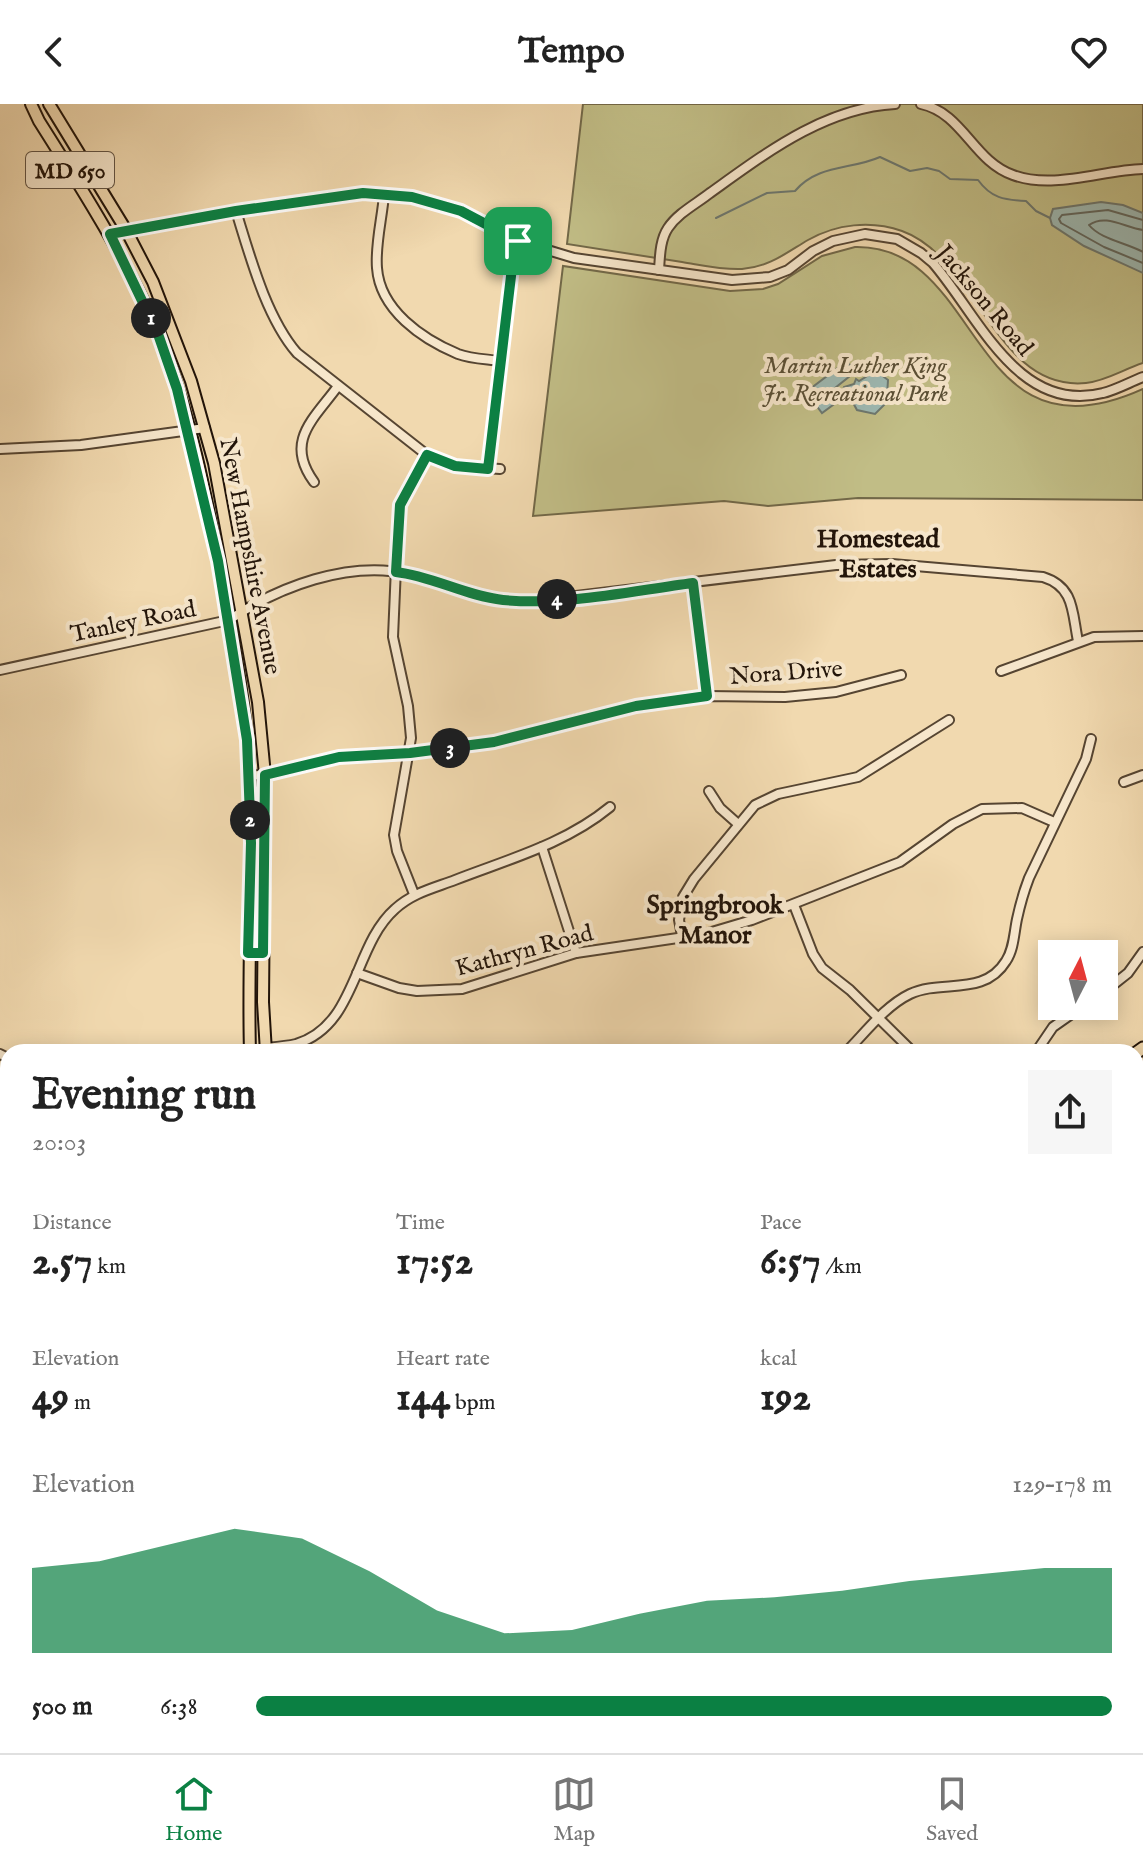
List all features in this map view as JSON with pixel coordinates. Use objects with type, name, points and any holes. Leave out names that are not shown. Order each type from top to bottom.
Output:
[{"type":"main road","name":"New Hampshire Avenue","points":[[31,104],[110,234],[158,334],[189,430],[207,505],[244,712],[251,843],[250,1044]]},
{"type":"main road","name":"New Hampshire Avenue","points":[[49,104],[126,230],[153,282],[173,330],[205,428],[223,505],[258,702],[265,775],[263,953],[266,1044]]},
{"type":"main road","points":[[248,953],[263,953]]},
{"type":"street","points":[[659,270],[662,242],[670,225],[761,156],[790,138],[847,114],[895,104]]},
{"type":"street","points":[[921,104],[950,116],[977,151],[1012,175],[1045,180],[1143,169]]},
{"type":"street","name":"Jackson Road","points":[[110,234],[342,195],[412,197],[461,211],[518,241],[574,258],[748,281],[788,270],[813,251],[865,234],[897,239],[933,263],[1007,361],[1037,386],[1053,393],[1083,396],[1104,393],[1143,377]]},
{"type":"street","points":[[384,195],[377,270],[388,302],[397,315],[460,355],[500,361]]},
{"type":"street","points":[[236,211],[274,318],[284,338],[297,353],[427,455],[455,466],[500,469]]},
{"type":"street","points":[[488,469],[514,251],[518,241]]},
{"type":"street","points":[[314,482],[304,468],[300,454],[301,441],[338,386]]},
{"type":"street","points":[[0,449],[81,445],[205,428]]},
{"type":"street","points":[[414,894],[394,835],[397,807],[410,753],[408,706],[393,637],[400,505],[427,455]]},
{"type":"street","name":"Tanley Road","points":[[0,670],[229,620],[253,604],[327,577],[376,570],[396,572],[501,600],[534,601],[836,565],[868,564],[1043,577],[1065,588],[1078,641]]},
{"type":"street","points":[[693,583],[707,696]]},
{"type":"street","points":[[1001,671],[1094,637],[1143,636]]},
{"type":"street","name":"Nora Drive","points":[[249,776],[339,757],[410,753],[494,742],[621,709],[707,696],[785,697],[836,692],[901,675]]},
{"type":"street","points":[[682,936],[679,920],[683,897],[694,879],[755,805],[767,798],[871,772],[937,725],[949,720]]},
{"type":"street","points":[[854,1044],[879,1018],[913,992],[974,985],[989,979],[1001,969],[1013,946],[1022,897],[1029,878],[1086,759],[1091,739]]},
{"type":"street","points":[[1124,782],[1143,775]]},
{"type":"street","points":[[709,791],[720,808],[738,824]]},
{"type":"street","points":[[296,1044],[328,1027],[340,1010],[383,920],[414,894],[542,847],[584,827],[610,807]]},
{"type":"street","name":"Kathryn Road","points":[[357,973],[399,988],[439,992],[462,989],[576,953],[726,929],[900,862],[953,824],[982,809],[1022,808],[1054,822]]},
{"type":"street","points":[[542,847],[576,953]]},
{"type":"street","points":[[794,905],[813,954],[822,968],[850,990],[905,1044]]},
{"type":"street","points":[[1118,981],[1143,952]]},
{"type":"street","points":[[1041,1044],[1053,1027],[1063,1020]]},
{"type":"green space","name":"Martin Luther King Jr. Recreational Park","points":[[583,104],[1143,104],[1143,363],[1086,383],[1055,380],[1030,367],[1008,346],[950,267],[928,246],[902,231],[890,228],[854,225],[830,230],[769,262],[742,269],[567,244]]},
{"type":"green space","name":"Martin Luther King Jr. Recreational Park","points":[[855,247],[897,256],[930,279],[1009,378],[1042,400],[1085,406],[1143,389],[1143,500],[858,498],[768,506],[724,501],[533,516],[563,266],[730,291],[763,289],[778,284],[822,256]]},
{"type":"water","points":[[1101,202],[1123,205],[1143,213],[1143,273],[1084,246],[1052,225],[1050,218],[1053,209]]},
{"type":"water","points":[[847,361],[855,372],[830,392],[837,402],[822,413],[806,392]]},
{"type":"water","points":[[880,374],[888,380],[887,396],[896,394],[900,400],[887,402],[875,414],[857,410],[851,399],[852,390],[843,392],[844,387],[854,384],[856,379],[859,381],[869,375]]},
{"type":"waterway","points":[[716,218],[767,193],[795,191],[814,176],[880,157],[910,171],[927,168],[939,171],[950,179],[978,180],[993,194],[1005,199],[1026,201],[1050,218]]},
{"type":"district","name":"Homestead Estates","points":[[878,553]]},
{"type":"district","name":"Springbrook Manor","points":[[715,919]]},
{"type":"route","points":[[363,193],[412,197],[461,211],[518,241],[514,251],[488,469],[455,466],[427,455],[400,505],[396,572],[501,600],[587,597],[693,583],[707,696],[636,706],[494,742],[410,753],[339,757],[265,775],[263,953],[248,953],[251,843],[247,740],[218,561],[177,389],[158,334],[110,234],[236,211],[363,193]]}]
